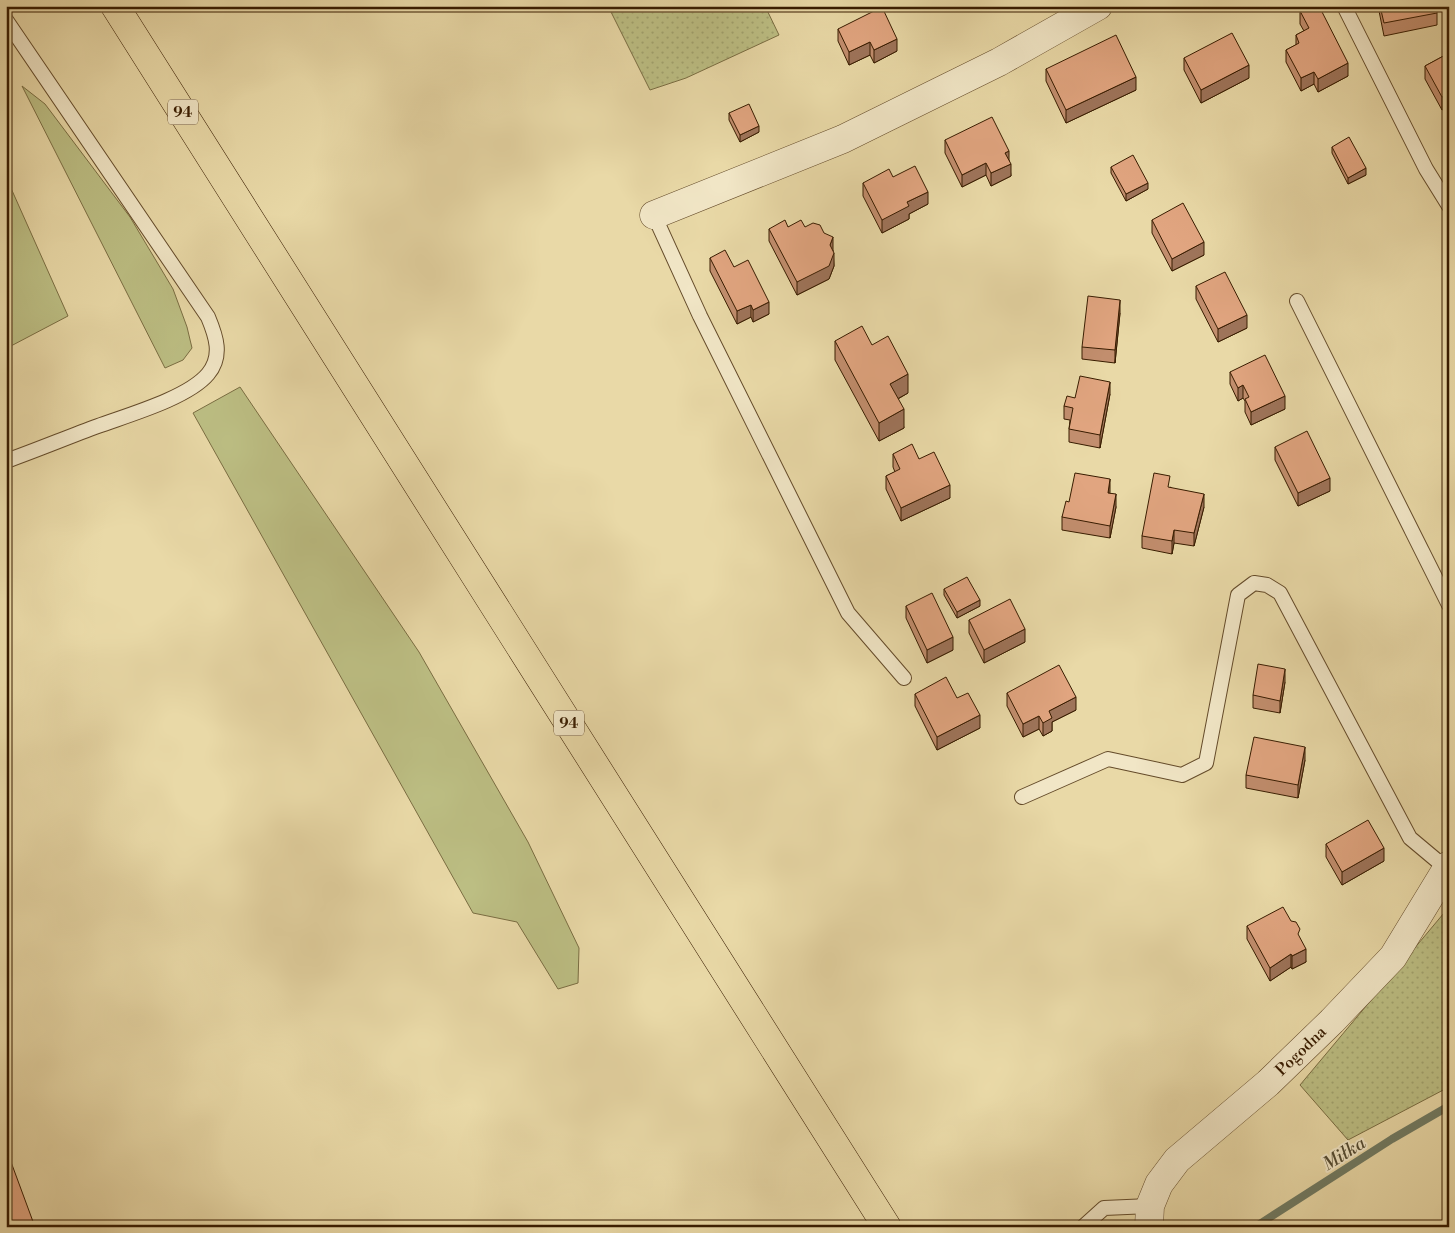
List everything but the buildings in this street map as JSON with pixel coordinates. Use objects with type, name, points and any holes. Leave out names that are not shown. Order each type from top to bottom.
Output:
[{"type":"main road","name":"94","points":[[116,6],[887,1227]]},
{"type":"street","points":[[654,215],[844,140],[999,62],[1098,6]]},
{"type":"street","name":"Pogodna","points":[[1150,1216],[1159,1184],[1177,1160],[1268,1083],[1332,1021],[1393,957],[1448,867]]},
{"type":"lane","points":[[1344,6],[1426,169],[1449,206]]},
{"type":"lane","points":[[6,20],[208,317],[218,340],[215,362],[208,374],[197,384],[166,401],[6,462]]},
{"type":"lane","points":[[654,215],[700,316],[848,613],[904,678]]},
{"type":"lane","points":[[1297,301],[1449,605]]},
{"type":"lane","points":[[1022,797],[1108,759],[1182,775],[1206,763],[1238,595],[1254,583],[1267,585],[1280,593],[1410,838],[1448,867]]},
{"type":"lane","points":[[1083,1227],[1104,1208],[1150,1216]]},
{"type":"green space","points":[[608,6],[765,6],[779,35],[686,78],[650,90]]},
{"type":"green space","points":[[22,86],[45,104],[130,217],[173,289],[187,327],[192,348],[183,360],[165,368]]},
{"type":"green space","points":[[6,177],[68,316],[9,347],[6,342]]},
{"type":"green space","points":[[240,387],[419,652],[528,842],[579,948],[578,983],[558,989],[517,922],[473,913],[193,413]]},
{"type":"green space","points":[[1449,907],[1449,1087],[1348,1140],[1300,1085]]},
{"type":"waterway","name":"Miłka","points":[[1255,1227],[1392,1139],[1449,1106]]}]
